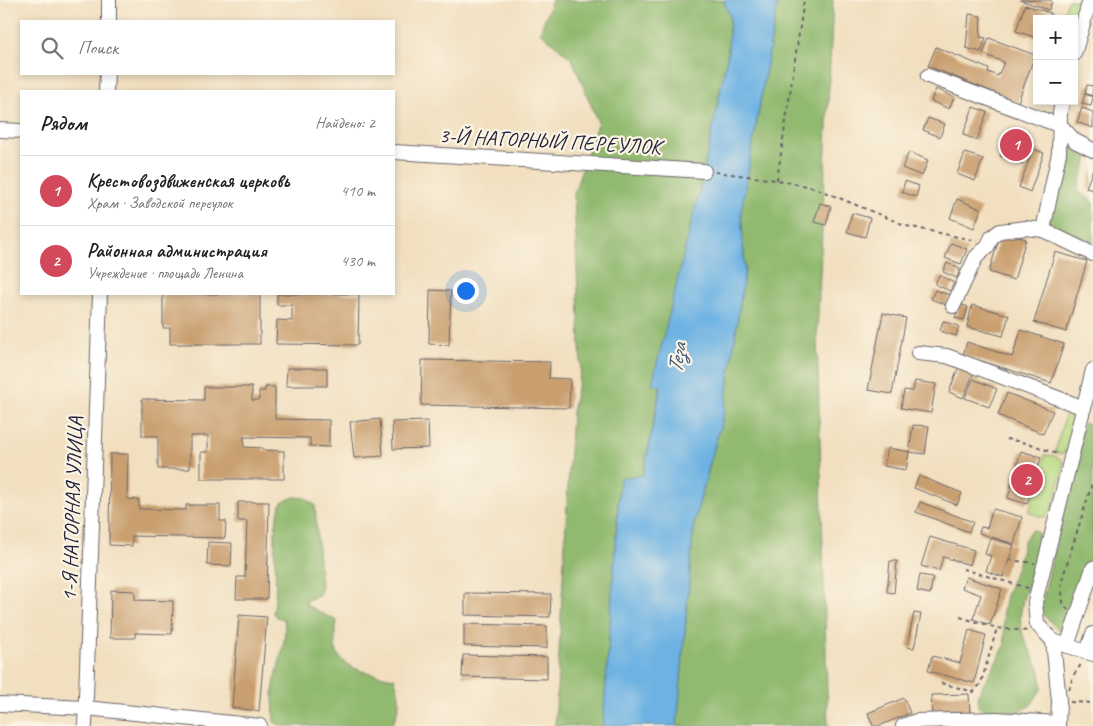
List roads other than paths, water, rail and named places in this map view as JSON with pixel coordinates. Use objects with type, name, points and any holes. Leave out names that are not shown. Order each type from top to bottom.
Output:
[{"type":"street","points":[[109,20],[110,0]]},
{"type":"street","points":[[1078,40],[1090,0]]},
{"type":"street","points":[[106,90],[107,75]]},
{"type":"street","points":[[928,76],[1061,126],[1075,140],[1093,150]]},
{"type":"street","points":[[1043,230],[1059,153],[1061,105]]},
{"type":"street","points":[[0,130],[20,131]]},
{"type":"street","name":"3-Й НАГОРНЫЙ ПЕРЕУЛОК","points":[[395,152],[704,171]]},
{"type":"street","points":[[953,306],[976,257],[992,237],[1000,231],[1026,228],[1043,230],[1093,254]]},
{"type":"street","name":"1-Я НАГОРНАЯ УЛИЦА","points":[[85,726],[100,295]]},
{"type":"street","points":[[918,352],[947,356],[1084,408]]},
{"type":"street","points":[[1093,370],[1035,602],[1037,624],[1053,641],[1088,656],[1093,634]]},
{"type":"street","points":[[1067,646],[1093,568]]},
{"type":"street","points":[[903,726],[916,721],[996,719],[1058,724],[1062,701],[1053,641]]},
{"type":"street","points":[[0,704],[86,708],[260,726]]},
{"type":"water","name":"Теза","points":[[723,0],[778,0],[741,212],[745,269],[724,412],[694,522],[677,726],[603,726],[620,478],[643,475],[661,386],[652,384],[704,171],[728,52],[730,16]]},
{"type":"place","name":"Крестовоздвиженская церковь","points":[[1016,145]]},
{"type":"place","name":"Районная администрация","points":[[1027,480]]}]
